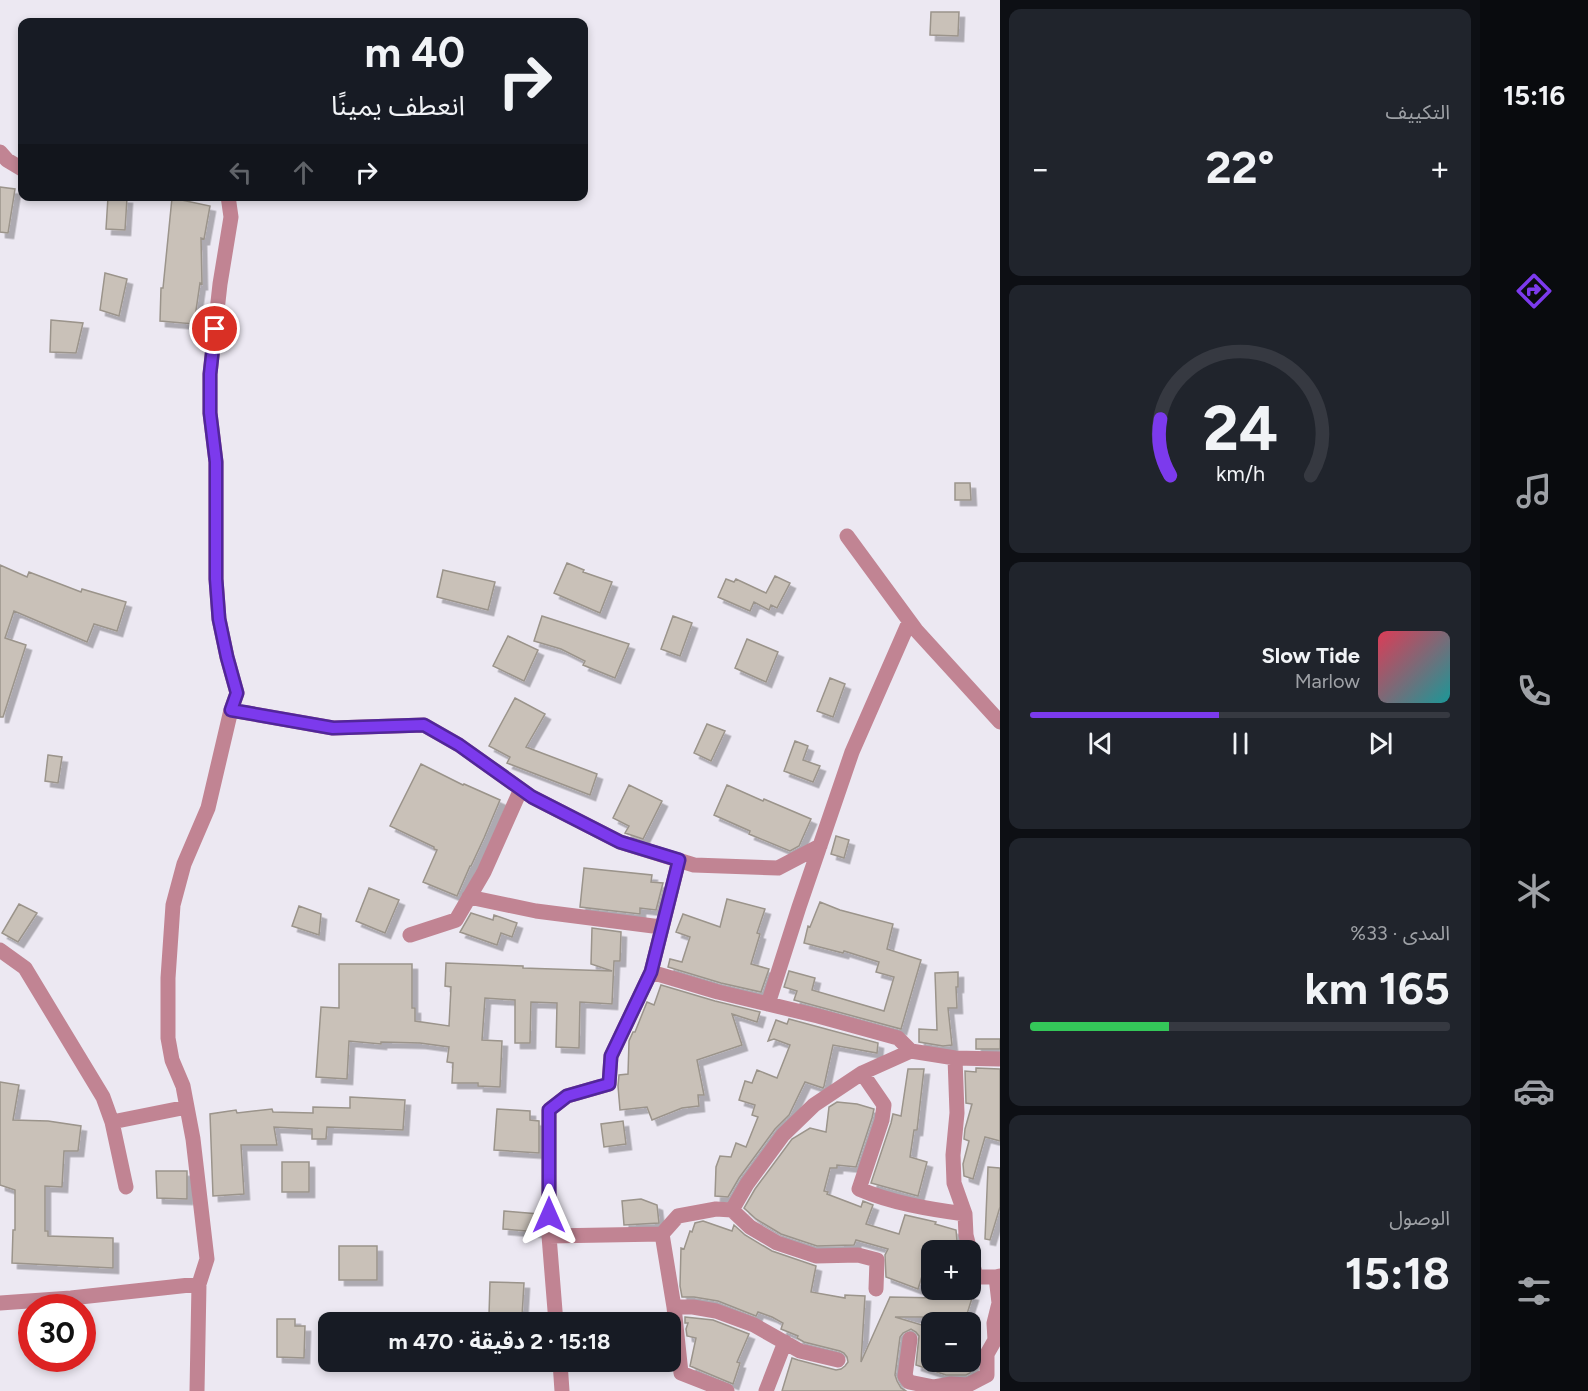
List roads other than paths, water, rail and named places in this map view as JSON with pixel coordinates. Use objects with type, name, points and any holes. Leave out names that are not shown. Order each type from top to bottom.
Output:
[{"type":"street","points":[[0,152],[7,160],[18,167]]},
{"type":"street","points":[[197,1391],[199,1284],[207,1259],[193,1139],[183,1086],[172,1060],[168,1038],[168,978],[173,905],[184,864],[208,808],[237,693],[227,657],[218,609],[216,462],[210,413],[210,374],[220,284],[231,217],[229,201]]},
{"type":"street","points":[[847,536],[909,622],[1000,722]]},
{"type":"street","points":[[768,1004],[852,752],[909,622]]},
{"type":"street","points":[[231,710],[333,728],[424,725],[459,745],[532,797],[620,842],[694,865],[778,868],[820,846]]},
{"type":"street","points":[[410,935],[456,920],[484,872],[521,789]]},
{"type":"street","points":[[555,1312],[549,1236],[549,1110],[567,1096],[609,1084],[611,1056],[651,972],[679,860]]},
{"type":"street","points":[[469,897],[536,911],[661,927]]},
{"type":"street","points":[[0,950],[25,968],[103,1097],[112,1122],[126,1187]]},
{"type":"street","points":[[651,972],[718,992],[898,1038],[911,1051]]},
{"type":"street","points":[[732,1209],[747,1184],[783,1136],[814,1105],[862,1073],[911,1051],[955,1058],[1000,1059]]},
{"type":"street","points":[[955,1058],[957,1113],[953,1155],[954,1183],[964,1214],[967,1240]]},
{"type":"street","points":[[862,1073],[884,1105],[882,1120],[858,1189],[918,1208],[964,1214]]},
{"type":"street","points":[[112,1122],[187,1107]]},
{"type":"street","points":[[549,1236],[662,1234],[678,1216],[716,1209],[732,1209],[750,1227],[777,1243],[816,1256],[858,1256],[877,1260],[876,1288]]},
{"type":"street","points":[[662,1234],[674,1307],[681,1373],[727,1391]]},
{"type":"street","points":[[910,1339],[905,1376],[909,1382],[934,1389],[951,1384],[968,1385],[987,1376],[987,1354],[995,1340],[994,1323],[999,1303],[998,1277],[981,1277]]},
{"type":"street","points":[[0,1303],[199,1284]]},
{"type":"street","points":[[674,1307],[693,1307],[716,1311],[754,1325],[800,1351],[838,1360]]},
{"type":"street","points":[[766,1391],[785,1342]]},
{"type":"street","points":[[561,1372],[562,1391]]}]
